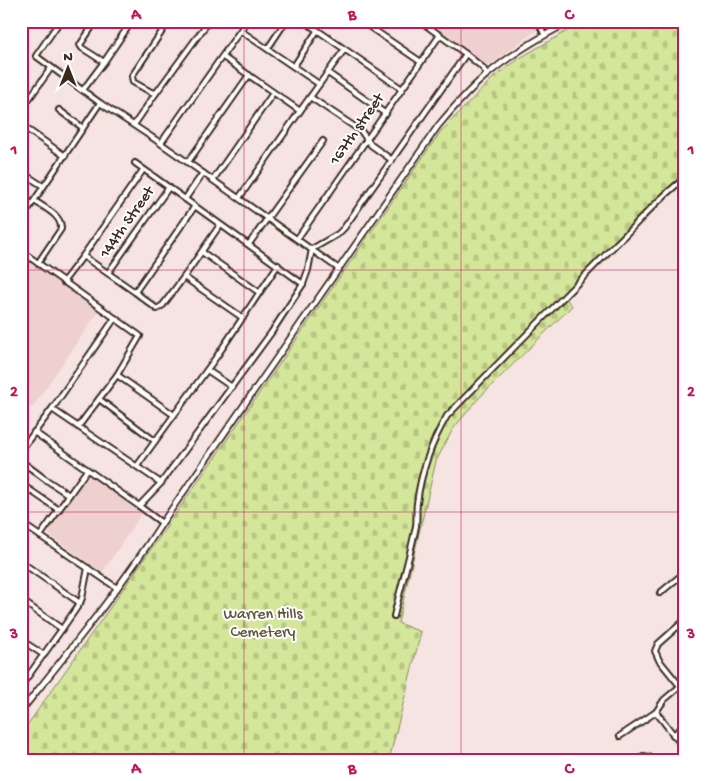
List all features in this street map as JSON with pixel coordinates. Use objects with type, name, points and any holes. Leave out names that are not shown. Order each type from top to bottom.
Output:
[{"type":"street","points":[[60,21],[36,56],[100,103],[161,143],[339,269]]},
{"type":"street","points":[[96,21],[80,45],[104,62]]},
{"type":"street","points":[[83,90],[132,21]]},
{"type":"street","points":[[156,93],[133,82],[132,76],[169,21]]},
{"type":"street","points":[[134,125],[209,21]]},
{"type":"street","points":[[161,143],[247,21]]},
{"type":"street","points":[[268,48],[286,21]]},
{"type":"street","points":[[304,21],[402,90]]},
{"type":"street","points":[[361,21],[421,62]]},
{"type":"street","points":[[420,21],[466,54],[482,67],[487,74]]},
{"type":"street","points":[[538,21],[544,34]]},
{"type":"street","points":[[21,711],[63,660],[135,564],[433,132],[464,96],[487,74],[544,34],[571,21]]},
{"type":"street","points":[[240,31],[319,84]]},
{"type":"street","points":[[294,66],[317,31]]},
{"type":"street","name":"167th street","points":[[297,239],[440,35]]},
{"type":"street","points":[[239,198],[344,50]]},
{"type":"street","points":[[312,249],[341,232],[466,54]]},
{"type":"street","points":[[222,57],[300,111]]},
{"type":"street","points":[[21,110],[51,68]]},
{"type":"street","points":[[328,73],[386,114]]},
{"type":"street","points":[[188,162],[249,75]]},
{"type":"street","points":[[213,180],[273,93]]},
{"type":"street","points":[[310,97],[361,131],[374,147],[392,160]]},
{"type":"street","points":[[21,220],[100,103]]},
{"type":"street","points":[[59,110],[83,128]]},
{"type":"street","points":[[21,125],[65,156]]},
{"type":"street","points":[[249,244],[323,141]]},
{"type":"street","points":[[135,163],[303,284]]},
{"type":"street","points":[[63,282],[143,170]]},
{"type":"street","points":[[21,172],[44,186]]},
{"type":"street","points":[[185,199],[203,174]]},
{"type":"street","points":[[394,616],[416,524],[417,503],[428,455],[433,441],[447,416],[659,200],[684,179]]},
{"type":"street","name":"144th Street","points":[[108,273],[169,187]]},
{"type":"street","points":[[35,200],[57,217],[62,224],[61,229],[38,263]]},
{"type":"street","points":[[135,292],[195,206]]},
{"type":"street","points":[[83,256],[157,309],[184,277],[220,224]]},
{"type":"street","points":[[139,506],[161,483],[292,303],[303,284],[312,249]]},
{"type":"street","points":[[21,251],[140,336],[116,375],[78,427]]},
{"type":"street","points":[[202,252],[260,294]]},
{"type":"street","points":[[137,466],[207,370],[278,265]]},
{"type":"street","points":[[184,277],[243,318]]},
{"type":"street","points":[[21,450],[114,318]]},
{"type":"street","points":[[207,370],[232,387]]},
{"type":"street","points":[[116,375],[174,415]]},
{"type":"street","points":[[99,399],[155,441]]},
{"type":"street","points":[[52,408],[161,483]]},
{"type":"street","points":[[34,432],[162,523]]},
{"type":"street","points":[[21,461],[69,495]]},
{"type":"street","points":[[40,536],[87,470]]},
{"type":"street","points":[[21,484],[58,510]]},
{"type":"street","points":[[21,523],[117,588]]},
{"type":"street","points":[[21,562],[80,603]]},
{"type":"street","points":[[21,686],[80,603],[88,568]]},
{"type":"street","points":[[660,593],[684,573]]},
{"type":"street","points":[[21,600],[62,629]]},
{"type":"street","points":[[620,736],[656,712],[664,700],[682,684],[659,660],[656,651],[658,644],[684,621]]},
{"type":"street","points":[[21,640],[44,655]]},
{"type":"street","points":[[656,712],[684,748]]},
{"type":"street","points":[[673,735],[684,726]]},
{"type":"street","points":[[638,760],[643,756],[649,757],[651,760]]},
{"type":"shaded area","points":[[421,21],[538,21],[538,29],[489,66],[467,52],[463,57],[456,46]]},
{"type":"shaded area","points":[[21,253],[101,308],[32,408],[21,400]]},
{"type":"shaded area","points":[[86,468],[146,507],[102,573],[43,530]]},
{"type":"green space","name":"Warren Hills Cemetery","points":[[584,21],[684,21],[684,172],[564,296],[572,306],[477,400],[453,429],[436,461],[398,623],[421,632],[389,760],[21,760],[21,734],[441,131],[494,77],[520,58]]}]
